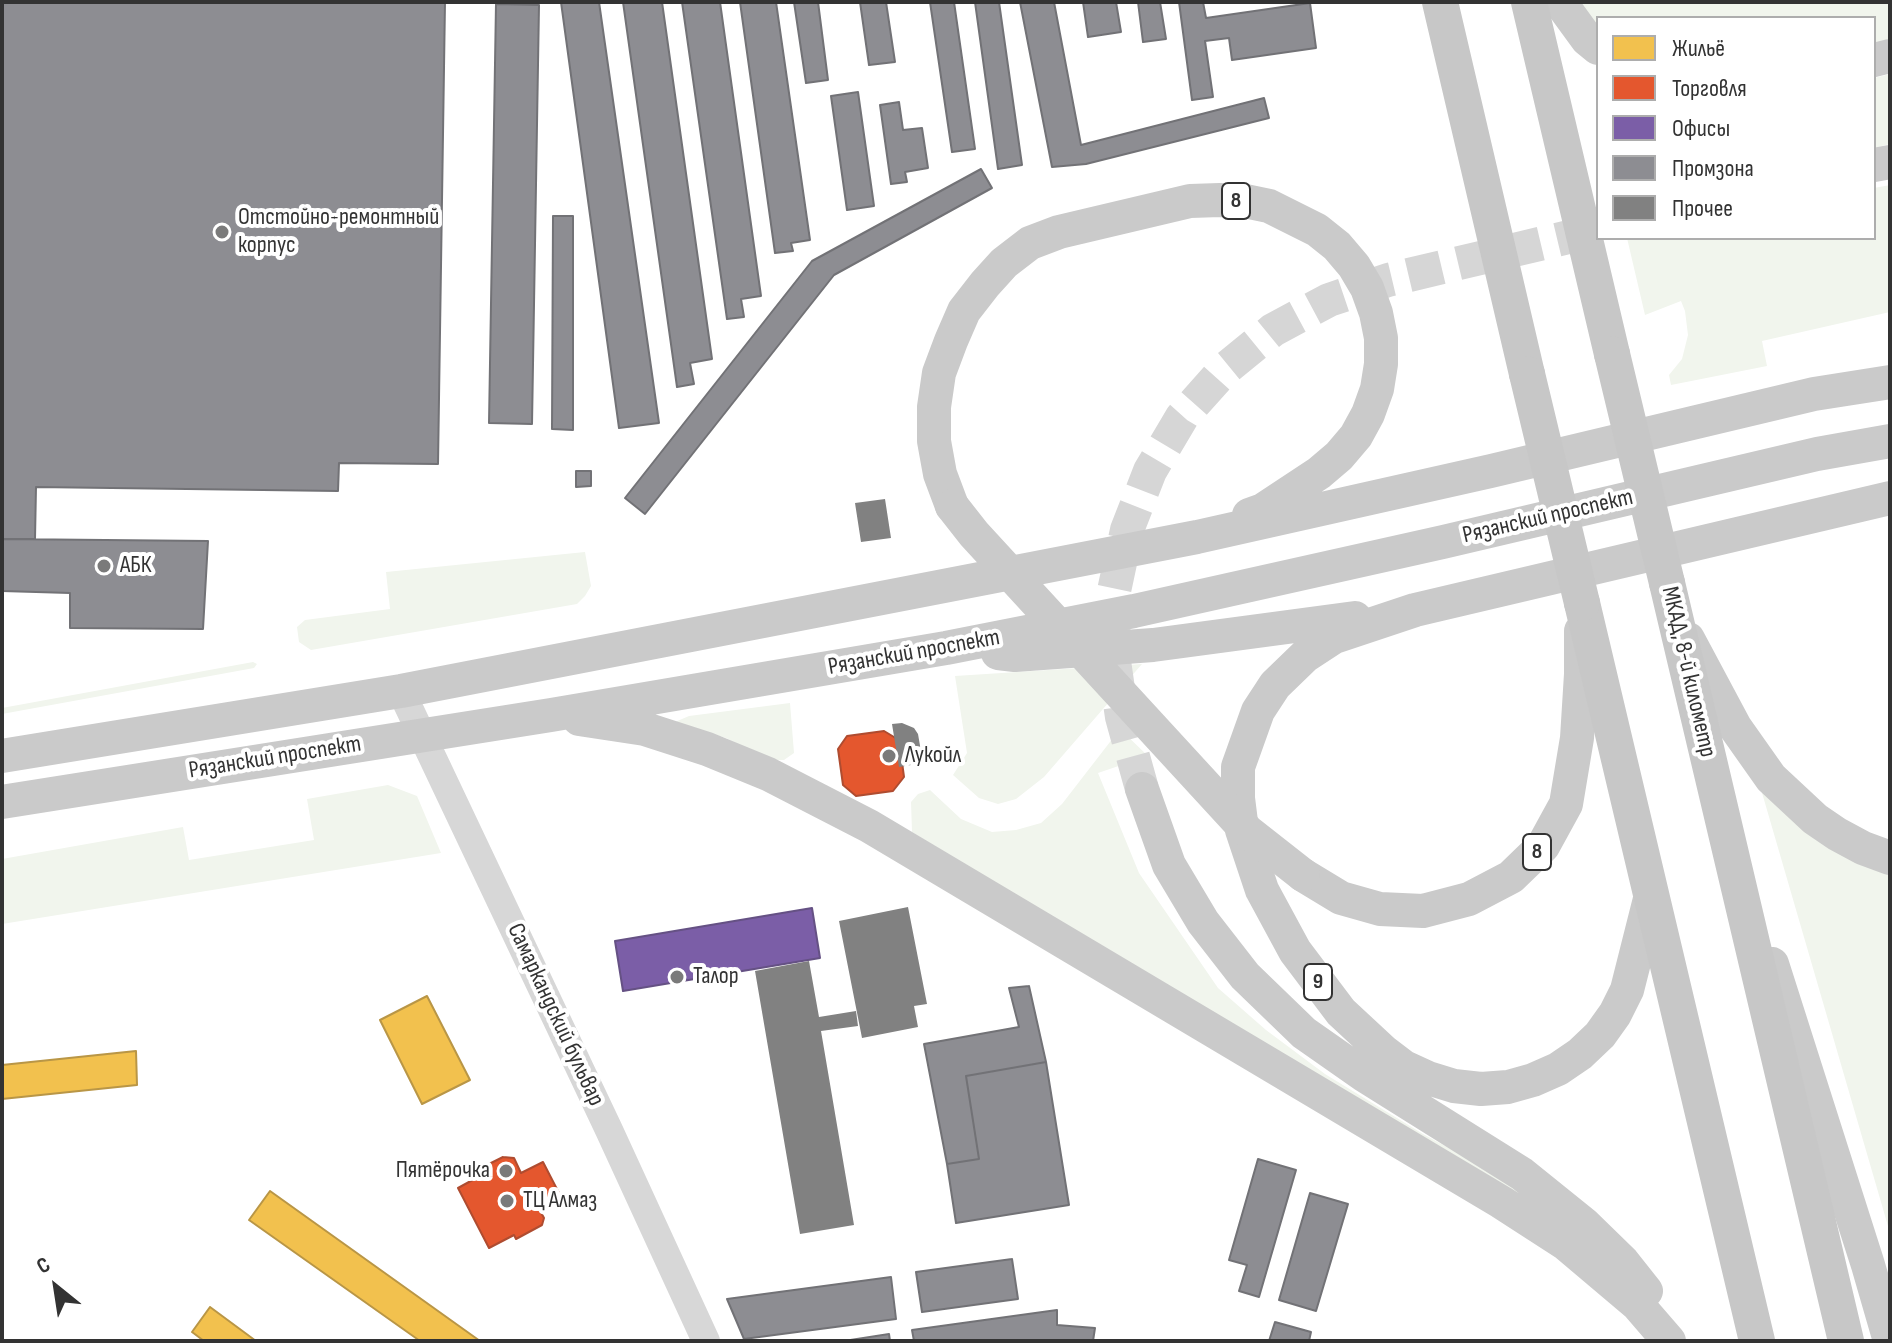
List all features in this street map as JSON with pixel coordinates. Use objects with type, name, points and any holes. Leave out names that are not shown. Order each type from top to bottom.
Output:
[{"type":"highway","points":[[1440,2],[1757,1341]]},
{"type":"highway","name":"МКАД, 8-й километр","points":[[1529,2],[1846,1341]]},
{"type":"main road","points":[[1560,2],[1596,46]]},
{"type":"main road","name":"8","points":[[1197,537],[1263,510],[1339,456],[1356,436],[1368,414],[1377,389],[1381,364],[1381,338],[1376,313],[1367,288],[1354,266],[1337,246],[1317,230],[1269,206],[1245,201],[1190,201],[1059,232],[1030,243],[1004,263],[964,311],[939,373],[934,407],[934,441],[940,474],[952,506],[974,534],[1247,831],[1303,875],[1341,898],[1380,909],[1423,911],[1469,899],[1511,877],[1543,846],[1566,804],[1575,752],[1582,603]]},
{"type":"main road","name":"Рязанский проспект","points":[[2,756],[401,691],[1197,537],[1814,394],[1890,382]]},
{"type":"main road","name":"Рязанский проспект","points":[[2,802],[551,715],[946,648],[1134,611],[1817,454],[1890,441]]},
{"type":"main road","points":[[946,648],[1015,655],[1153,645],[1415,610],[1890,498]]},
{"type":"main road","points":[[1667,583],[1690,646],[1735,727],[1771,778],[1815,819],[1837,834],[1890,858]]},
{"type":"main road","name":"9","points":[[1415,610],[1334,637],[1305,656],[1275,685],[1258,711],[1238,767],[1242,830],[1262,890],[1295,951],[1341,1012],[1404,1067],[1428,1078],[1454,1086],[1481,1089],[1508,1087],[1533,1080],[1558,1069],[1580,1054],[1600,1035],[1615,1014],[1627,990],[1651,895]]},
{"type":"main road","points":[[551,715],[645,729],[707,749],[768,774],[869,826],[1501,1202],[1566,1244],[1637,1304],[1669,1341]]},
{"type":"main road","points":[[1715,786],[1890,1341]]},
{"type":"main road","points":[[1142,789],[1169,865],[1203,922],[1245,976],[1304,1033],[1364,1075],[1522,1174],[1584,1224],[1623,1262],[1679,1341]]},
{"type":"street","name":"Самаркандский бульвар","points":[[401,691],[706,1341]]},
{"type":"shaded area","points":[[1577,2],[1890,2],[1890,44],[1876,48],[1876,16],[1596,16],[1596,34]]},
{"type":"shaded area","points":[[1890,74],[1890,144],[1876,148],[1876,78]]},
{"type":"shaded area","points":[[1890,185],[1890,312],[1762,341],[1767,366],[1671,385],[1669,375],[1682,359],[1688,335],[1685,311],[1681,301],[1645,315],[1627,240],[1876,240],[1876,188]]},
{"type":"shaded area","points":[[585,552],[591,586],[577,604],[311,650],[299,642],[297,627],[305,620],[390,609],[386,572]]},
{"type":"shaded area","points":[[253,662],[257,664],[254,668],[2,714],[2,708]]},
{"type":"shaded area","points":[[1142,664],[1044,777],[1016,799],[998,804],[979,798],[953,775],[967,753],[955,676]]},
{"type":"shaded area","points":[[790,703],[794,753],[784,760],[770,760],[726,738],[675,722],[689,716]]},
{"type":"shaded area","points":[[1120,729],[1148,756],[1098,773],[1139,873],[1218,988],[1266,1030],[1325,1074],[1423,1134],[1499,1175],[1589,1247],[912,832],[911,802],[918,794],[930,790],[961,819],[992,832],[1041,823],[1062,804]]},
{"type":"shaded area","points":[[1758,779],[1890,866],[1890,1233]]},
{"type":"shaded area","points":[[388,785],[417,796],[441,853],[2,924],[2,859],[183,827],[189,860],[314,840],[307,799]]},
{"type":"building: Жильё","points":[[427,996],[470,1080],[422,1104],[380,1020]]},
{"type":"building: Жильё","points":[[136,1051],[137,1085],[2,1099],[2,1065]]},
{"type":"building: Жильё","points":[[270,1191],[480,1341],[420,1341],[249,1220]]},
{"type":"building: Жильё","points":[[210,1307],[256,1341],[204,1341],[192,1332]]},
{"type":"building: Торговля","points":[[884,731],[899,740],[904,777],[893,791],[856,796],[843,785],[838,749],[847,736]]},
{"type":"building: Торговля","name":"ТЦ Алмаз","points":[[503,1157],[514,1158],[521,1173],[543,1162],[560,1195],[538,1207],[544,1218],[542,1225],[516,1239],[514,1235],[489,1248],[458,1188],[478,1177],[475,1171]]},
{"type":"building: Офисы","points":[[812,908],[820,958],[623,991],[615,941]]},
{"type":"building: Промзона","name":"Отстойно-ремонтный корпус","points":[[2,2],[445,2],[438,464],[339,463],[338,491],[36,487],[35,539],[2,539]]},
{"type":"building: Промзона","points":[[561,2],[599,2],[659,423],[619,428]]},
{"type":"building: Промзона","points":[[623,2],[662,2],[712,359],[690,363],[694,384],[677,387]]},
{"type":"building: Промзона","points":[[682,2],[720,2],[761,296],[741,299],[744,317],[727,319]]},
{"type":"building: Промзона","points":[[740,2],[776,2],[810,240],[791,243],[793,251],[775,253]]},
{"type":"building: Промзона","points":[[794,2],[818,2],[828,80],[806,83]]},
{"type":"building: Промзона","points":[[860,2],[886,2],[895,62],[869,65]]},
{"type":"building: Промзона","points":[[930,2],[954,2],[975,149],[952,152]]},
{"type":"building: Промзона","points":[[975,2],[999,2],[1022,165],[998,169]]},
{"type":"building: Промзона","points":[[1020,2],[1054,2],[1081,145],[1264,98],[1269,118],[1086,164],[1052,167]]},
{"type":"building: Промзона","points":[[1083,2],[1116,2],[1121,32],[1088,37]]},
{"type":"building: Промзона","points":[[1138,2],[1160,2],[1166,39],[1143,42]]},
{"type":"building: Промзона","points":[[1179,2],[1203,2],[1206,18],[1310,3],[1316,48],[1232,60],[1229,38],[1205,41],[1213,97],[1192,100]]},
{"type":"building: Промзона","points":[[496,4],[539,5],[532,424],[489,423]]},
{"type":"building: Промзона","points":[[858,92],[874,206],[847,210],[831,96]]},
{"type":"building: Промзона","points":[[899,102],[903,130],[922,128],[928,168],[905,172],[907,182],[891,184],[880,105]]},
{"type":"building: Промзона","points":[[981,169],[992,188],[834,275],[645,514],[625,498],[812,261]]},
{"type":"building: Промзона","points":[[553,216],[573,216],[573,430],[552,429]]},
{"type":"building: Промзона","points":[[576,471],[591,471],[591,486],[576,487]]},
{"type":"building: Промзона","name":"АБК","points":[[2,539],[208,541],[203,629],[70,628],[70,593],[2,591]]},
{"type":"building: Промзона","points":[[1029,986],[1046,1062],[966,1076],[979,1159],[947,1164],[924,1044],[1019,1027],[1009,988]]},
{"type":"building: Промзона","points":[[1046,1062],[1069,1205],[956,1223],[947,1164],[979,1159],[966,1076]]},
{"type":"building: Промзона","points":[[1258,1159],[1296,1170],[1259,1297],[1239,1291],[1247,1265],[1229,1260]]},
{"type":"building: Промзона","points":[[1310,1193],[1348,1204],[1316,1311],[1279,1300]]},
{"type":"building: Промзона","points":[[1012,1259],[1018,1299],[922,1312],[916,1272]]},
{"type":"building: Промзона","points":[[891,1277],[896,1319],[744,1339],[727,1299]]},
{"type":"building: Промзона","points":[[1057,1310],[1057,1325],[1095,1328],[1093,1341],[914,1341],[912,1330]]},
{"type":"building: Промзона","points":[[1275,1322],[1311,1332],[1309,1341],[1269,1341]]},
{"type":"building: Промзона","points":[[889,1334],[890,1341],[844,1341]]},
{"type":"building: Прочее","points":[[885,499],[891,538],[861,542],[855,503]]},
{"type":"building: Прочее","points":[[902,723],[914,728],[918,734],[923,763],[899,767],[892,724]]},
{"type":"building: Прочее","points":[[908,907],[927,1004],[914,1006],[918,1027],[862,1038],[839,921]]},
{"type":"building: Прочее","points":[[809,961],[819,1017],[856,1011],[858,1026],[821,1031],[854,1225],[800,1234],[755,971]]},
{"type":"tunnel","points":[[1142,789],[1122,717],[1113,654],[1114,591],[1127,530],[1150,471],[1182,417],[1224,370],[1273,330],[1329,300],[1388,280],[1596,230]]},
{"type":"place","name":"Отстойно-ремонтный корпус","points":[[222,232]]},
{"type":"place","name":"АБК","points":[[104,566]]},
{"type":"place","name":"Лукойл","points":[[889,756]]},
{"type":"place","name":"Талор","points":[[677,977]]},
{"type":"place","name":"Пятёрочка","points":[[506,1171]]},
{"type":"place","name":"ТЦ Алмаз","points":[[507,1201]]}]
